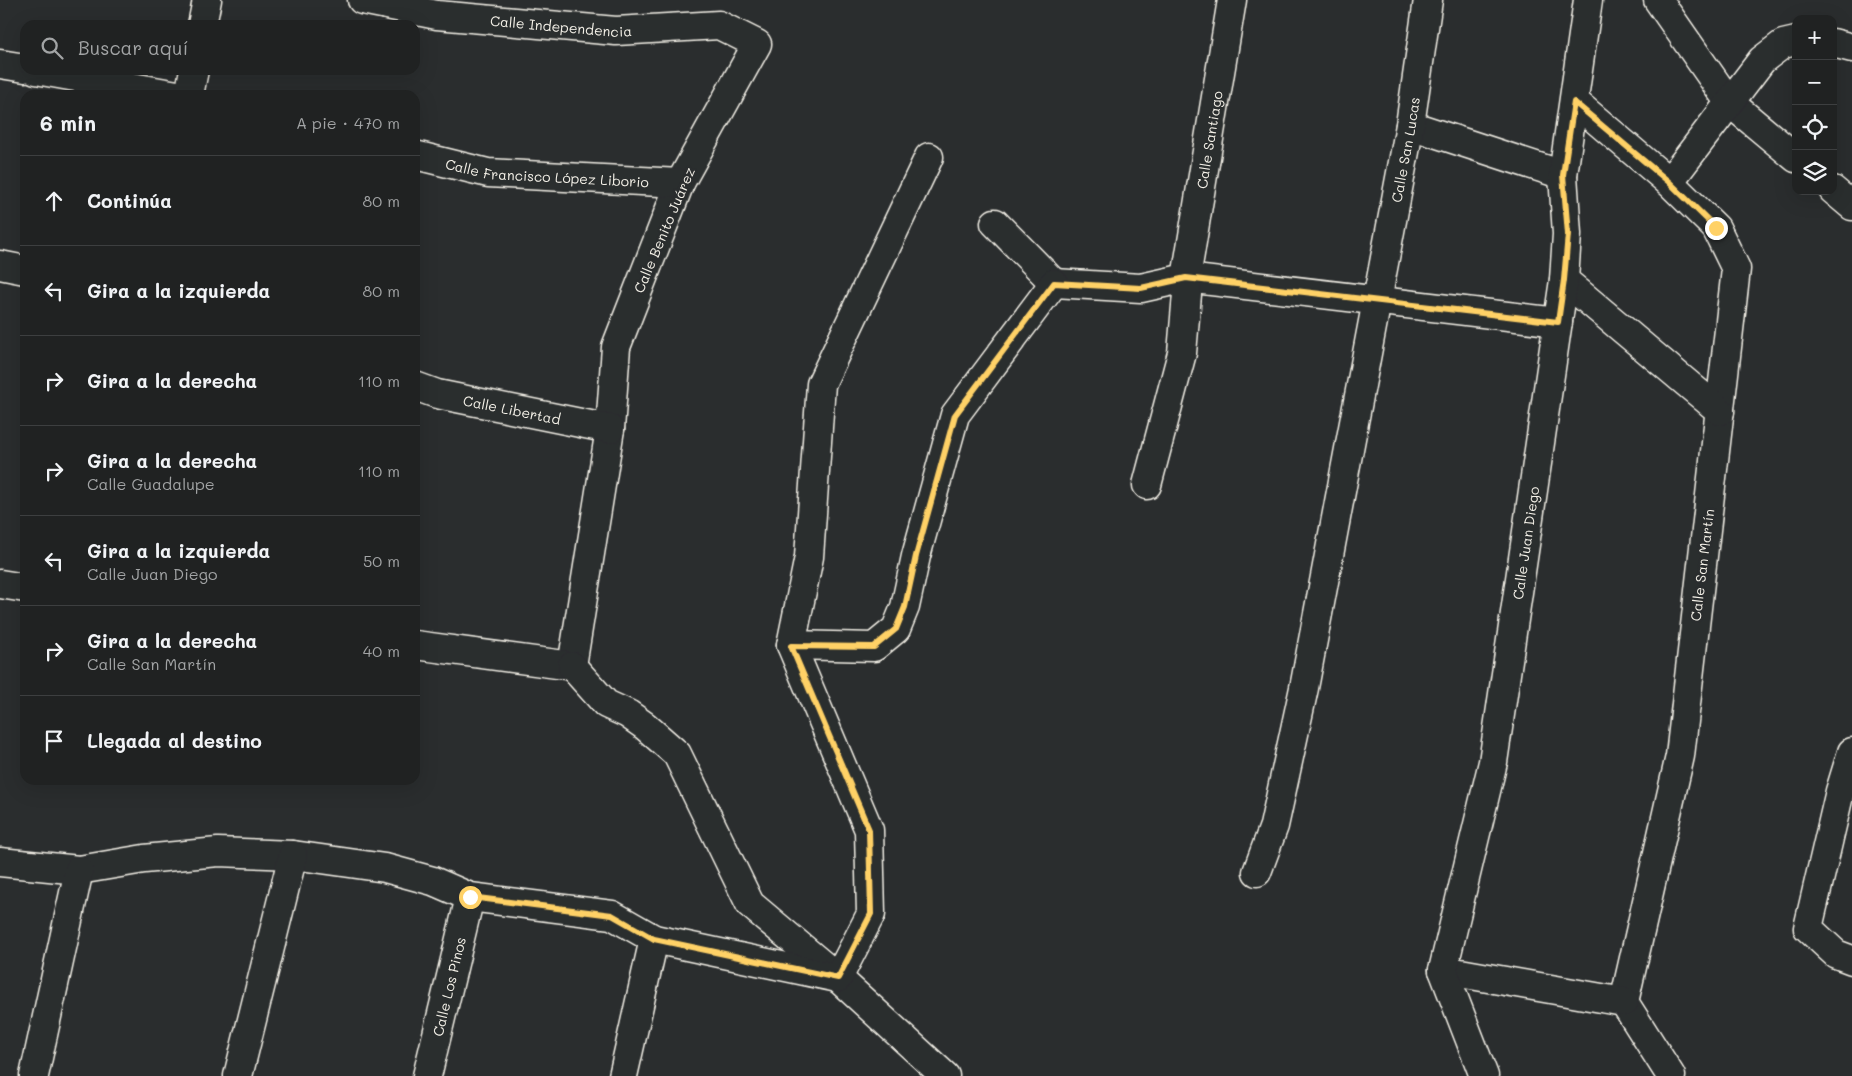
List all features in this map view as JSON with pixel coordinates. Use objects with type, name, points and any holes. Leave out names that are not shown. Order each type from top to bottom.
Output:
[{"type":"street","points":[[203,20],[207,0]]},
{"type":"street","name":"Calle Independencia","points":[[362,0],[437,15],[616,31],[720,25],[757,44]]},
{"type":"street","name":"Calle Santiago","points":[[1147,485],[1182,353],[1186,278],[1232,0]]},
{"type":"street","name":"Calle San Lucas","points":[[1257,872],[1274,826],[1304,688],[1410,125],[1428,0]]},
{"type":"street","name":"Calle Juan Diego","points":[[1443,970],[1493,762],[1564,280],[1568,234],[1563,175],[1588,0]]},
{"type":"street","points":[[1658,0],[1729,102],[1792,155]]},
{"type":"street","points":[[1669,182],[1762,60],[1783,44],[1792,43]]},
{"type":"street","name":"Calle Benito Juárez","points":[[572,666],[610,429],[616,347],[680,183],[757,44]]},
{"type":"street","points":[[1837,44],[1852,48]]},
{"type":"street","points":[[0,64],[20,67]]},
{"type":"street","points":[[64,75],[149,90]]},
{"type":"street","points":[[190,90],[193,75]]},
{"type":"street","name":"Calle San Martín","points":[[1574,102],[1669,182],[1716,228],[1736,269],[1680,756],[1624,1002]]},
{"type":"street","points":[[1410,125],[1563,175]]},
{"type":"street","name":"Calle Francisco López Liborio","points":[[420,156],[488,174],[680,183]]},
{"type":"street","points":[[838,978],[871,914],[869,830],[791,646],[810,557],[821,384],[929,157]]},
{"type":"street","points":[[1837,193],[1852,206]]},
{"type":"street","points":[[995,223],[1054,283],[1141,288],[1186,278],[1377,299],[1558,322]]},
{"type":"street","points":[[0,265],[20,269]]},
{"type":"street","points":[[1564,280],[1720,411]]},
{"type":"street","points":[[791,646],[874,647],[896,629],[905,607],[916,556],[955,415],[1054,283]]},
{"type":"street","name":"Calle Libertad","points":[[420,388],[437,394],[610,429]]},
{"type":"street","points":[[0,584],[20,587]]},
{"type":"street","points":[[420,646],[572,666],[606,704],[628,714],[645,726],[676,754],[750,904],[838,978],[945,1076]]},
{"type":"street","points":[[1852,752],[1840,791],[1808,928],[1836,954],[1852,960]]},
{"type":"street","points":[[0,862],[79,870],[144,859],[218,852],[293,855],[385,868],[433,881],[470,897],[612,915],[654,939],[838,978]]},
{"type":"street","points":[[238,1076],[293,855]]},
{"type":"street","points":[[34,1076],[79,870]]},
{"type":"street","name":"Calle Los Pinos","points":[[427,1076],[470,897]]},
{"type":"street","points":[[623,1076],[654,939]]},
{"type":"street","points":[[1443,970],[1624,1002],[1670,1076]]},
{"type":"street","points":[[1443,970],[1483,1076]]},
{"type":"route","points":[[470,897],[612,915],[654,939],[838,978],[871,914],[869,830],[791,646],[874,647],[896,629],[905,607],[916,556],[955,415],[1054,283],[1141,288],[1186,278],[1377,299],[1558,322],[1568,234],[1563,175],[1574,102],[1669,182],[1716,228]]}]
